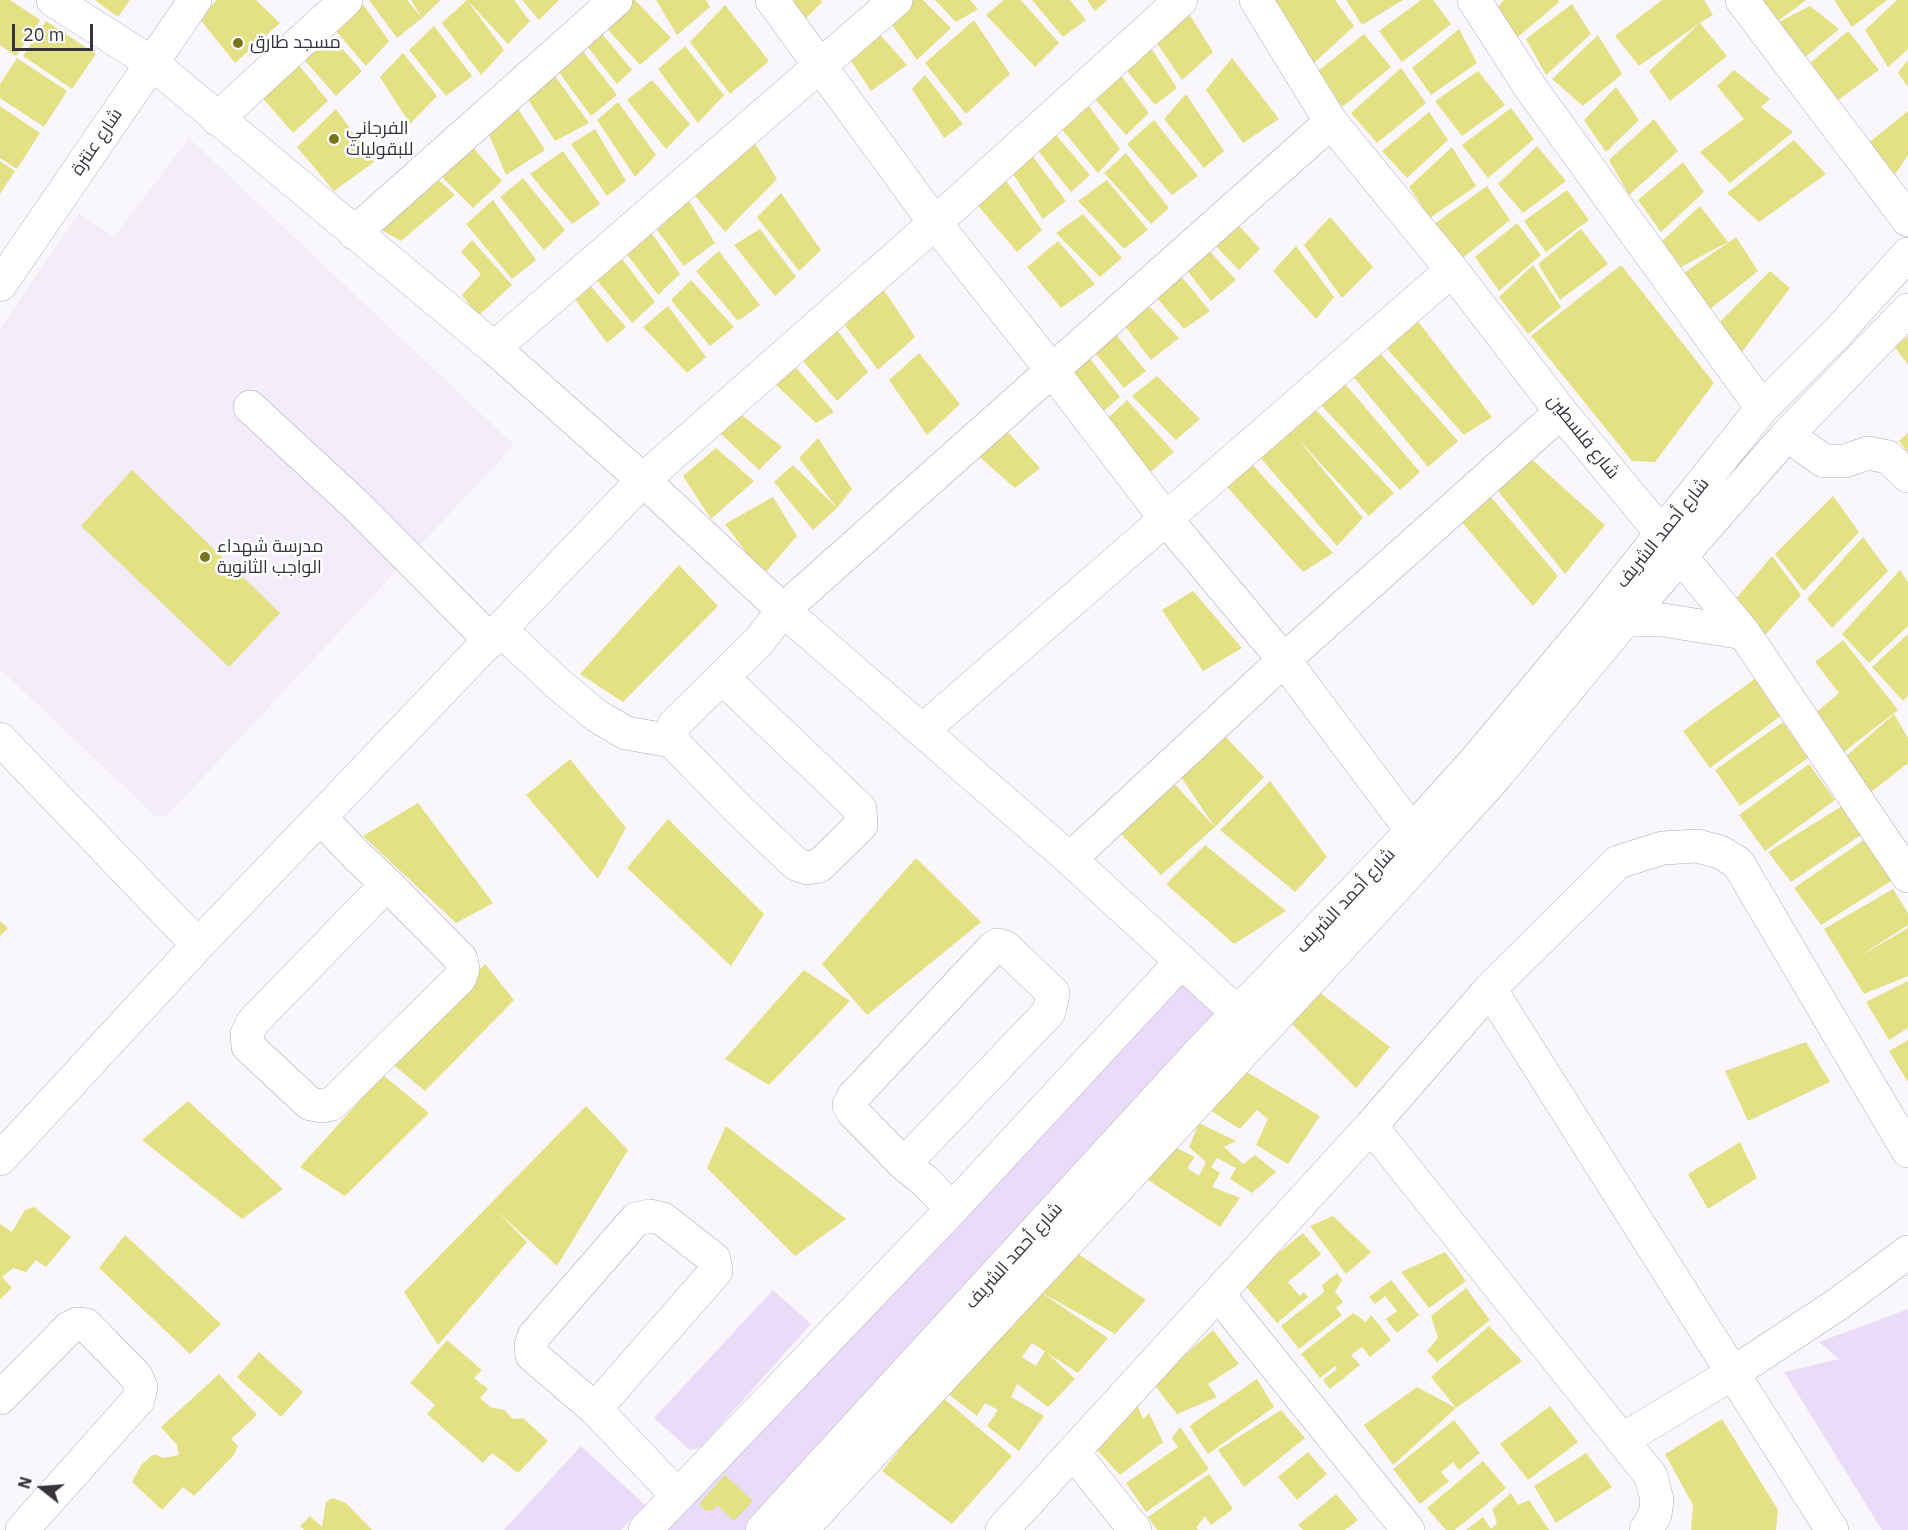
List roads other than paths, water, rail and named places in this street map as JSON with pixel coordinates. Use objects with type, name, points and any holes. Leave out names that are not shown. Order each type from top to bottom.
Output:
[{"type":"street","points":[[53,0],[152,63],[494,348],[643,480],[783,610],[1070,858],[1250,1024]]},
{"type":"street","name":"شارع عنترة","points":[[0,285],[195,0]]},
{"type":"street","points":[[217,119],[346,0]]},
{"type":"street","points":[[354,233],[616,0]]},
{"type":"street","points":[[772,0],[935,224],[1051,369],[1166,519],[1284,660],[1422,839]]},
{"type":"street","points":[[494,348],[896,0]]},
{"type":"street","points":[[0,1159],[198,945],[643,480],[935,224],[1181,0]]},
{"type":"street","name":"شارع فلسطين","points":[[1256,0],[1331,122],[1452,270],[1561,412],[1744,633],[1908,876]]},
{"type":"street","points":[[1474,0],[1530,87],[1762,408]]},
{"type":"street","points":[[1742,0],[1908,220]]},
{"type":"street","points":[[672,741],[674,725],[723,678],[783,610],[1331,122]]},
{"type":"street","name":"شارع أحمد الشريف","points":[[801,1530],[1250,1024],[1422,839],[1496,776],[1625,620],[1671,545],[1762,408],[1837,333],[1908,254]]},
{"type":"street","points":[[923,730],[1452,270]]},
{"type":"street","name":"شارع أحمد الشريف","points":[[1422,839],[1483,751],[1671,545],[1787,435],[1908,310]]},
{"type":"street","points":[[250,407],[496,636],[597,716],[626,732],[672,741],[796,864],[807,868],[819,866],[861,825],[860,809],[723,678]]},
{"type":"street","points":[[1070,858],[1284,660],[1561,412]]},
{"type":"street","points":[[1787,435],[1824,461],[1845,461],[1868,453],[1888,457],[1908,476]]},
{"type":"street","points":[[1625,620],[1663,620],[1744,633]]},
{"type":"street","points":[[0,739],[198,945]]},
{"type":"street","points":[[321,818],[461,960],[463,969],[460,978],[333,1104],[322,1106],[310,1104],[248,1046],[247,1034],[253,1022],[387,885]]},
{"type":"street","points":[[1002,1530],[1371,1126],[1490,989],[1618,862],[1664,848],[1697,846],[1720,852],[1737,863],[1908,1151]]},
{"type":"street","points":[[904,1164],[1048,1011],[1053,993],[1005,947],[993,948],[852,1097],[849,1105],[904,1164],[952,1209]]},
{"type":"street","points":[[645,1530],[952,1209],[1182,961]]},
{"type":"street","points":[[1490,989],[1832,1530]]},
{"type":"street","name":"شارع أحمد الشريف","points":[[762,1530],[1200,1052],[1250,1024]]},
{"type":"street","points":[[1371,1126],[1651,1476],[1657,1500],[1655,1515],[1646,1530]]},
{"type":"street","points":[[595,1409],[716,1270],[714,1259],[663,1219],[650,1216],[636,1219],[534,1336],[531,1346],[532,1355],[595,1409],[678,1496]]},
{"type":"street","points":[[1622,1440],[1733,1373],[1838,1304],[1908,1252]]},
{"type":"street","points":[[1218,1294],[1408,1530]]},
{"type":"street","points":[[0,1398],[69,1328],[77,1324],[86,1325],[136,1376],[141,1387],[138,1400],[22,1530]]},
{"type":"street","points":[[1073,1452],[1135,1530]]},
{"type":"street","points":[[0,1525],[6,1530]]},
{"type":"place","name":"مسجد طارق","points":[[238,43]]},
{"type":"place","name":"الفرجاني للبقوليات","points":[[334,139]]},
{"type":"place","name":"مدرسة شهداء الواجب الثانوية","points":[[205,557]]}]
